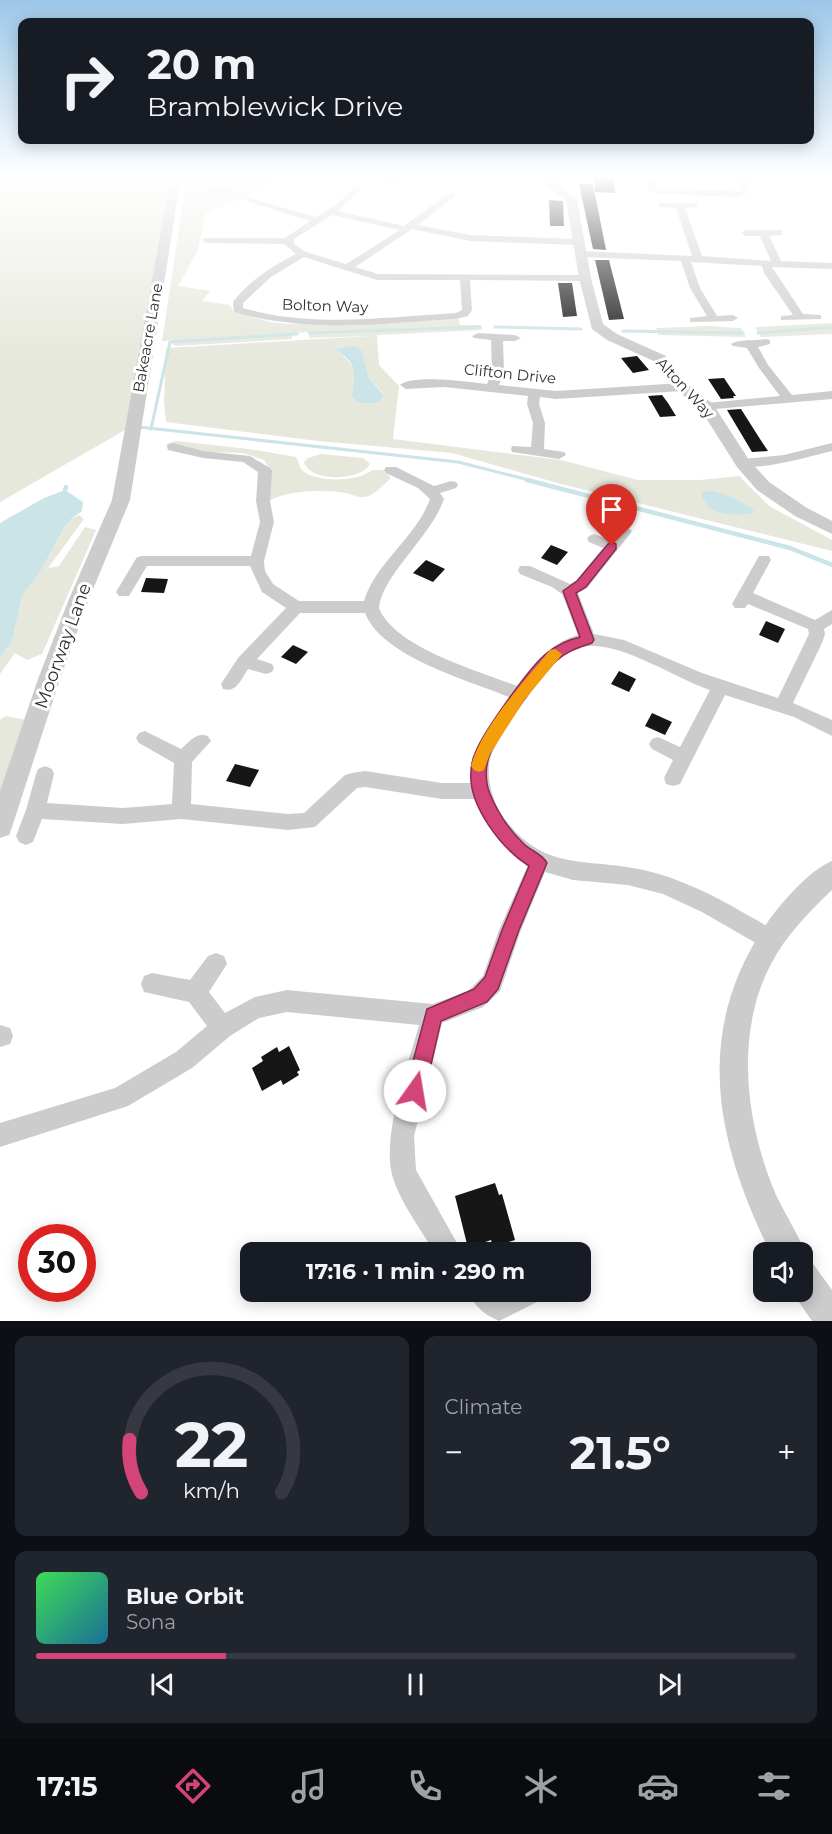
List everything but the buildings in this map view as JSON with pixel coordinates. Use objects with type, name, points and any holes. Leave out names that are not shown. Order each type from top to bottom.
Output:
[{"type":"street","name":"Bakeacre Lane","points":[[126,465],[165,238]]},
{"type":"street","points":[[207,240],[288,241],[291,238]]},
{"type":"street","points":[[346,268],[392,238]]},
{"type":"street","points":[[468,238],[814,268],[832,266]]},
{"type":"street","name":"Alton Way","points":[[578,238],[597,326],[612,338],[661,359],[682,387],[707,407],[743,464],[763,486],[777,497],[832,528]]},
{"type":"street","points":[[691,238],[698,258]]},
{"type":"street","points":[[765,238],[778,265]]},
{"type":"street","points":[[288,241],[290,246],[303,254],[390,279],[585,278]]},
{"type":"street","name":"Bolton Way","points":[[303,254],[265,276],[247,291],[238,302],[238,310],[270,319],[296,321],[386,322],[456,316],[464,314],[467,310],[465,278]]},
{"type":"street","points":[[684,257],[695,288],[714,319]]},
{"type":"street","points":[[766,264],[769,273],[800,317]]},
{"type":"street","points":[[785,318],[817,316]]},
{"type":"street","points":[[694,320],[733,318]]},
{"type":"street","points":[[478,336],[515,338]]},
{"type":"street","points":[[492,388],[498,371],[497,338]]},
{"type":"street","points":[[737,344],[751,345],[766,342]]},
{"type":"street","points":[[751,345],[763,366],[788,398]]},
{"type":"street","name":"Clifton Drive","points":[[404,386],[444,383],[534,394],[623,392],[682,387]]},
{"type":"street","points":[[534,394],[533,404],[539,423],[537,451]]},
{"type":"street","points":[[707,407],[832,395]]},
{"type":"street","points":[[173,447],[192,457],[248,457],[260,464],[265,471],[263,501],[267,522],[257,561],[258,571],[267,588],[296,607],[371,607]]},
{"type":"street","points":[[743,464],[784,459],[832,447]]},
{"type":"street","points":[[517,449],[559,455]]},
{"type":"street","name":"Moorway Lane","points":[[0,827],[49,679],[79,599],[121,500],[126,465]]},
{"type":"street","points":[[391,470],[433,491],[437,499],[433,513],[388,572],[376,592],[371,607],[375,622],[389,636],[417,652],[520,695]]},
{"type":"street","points":[[433,491],[451,485]]},
{"type":"street","points":[[569,591],[582,584],[625,531]]},
{"type":"street","points":[[594,539],[612,546]]},
{"type":"street","points":[[124,592],[139,556],[257,561]]},
{"type":"street","points":[[764,560],[742,601],[815,626],[832,616]]},
{"type":"street","points":[[525,570],[557,583],[569,591],[588,640]]},
{"type":"street","points":[[229,684],[244,662],[296,607]]},
{"type":"street","points":[[783,706],[814,643],[817,634],[815,626]]},
{"type":"street","points":[[768,940],[714,906],[646,880],[556,868],[539,863],[518,850],[497,824],[481,791],[478,773],[483,752],[520,695],[550,658],[560,649],[588,640],[614,643],[720,688],[808,715],[832,729]]},
{"type":"street","points":[[244,662],[266,668]]},
{"type":"street","points":[[673,778],[720,688]]},
{"type":"street","points":[[145,738],[183,759]]},
{"type":"street","points":[[181,811],[183,759],[202,741]]},
{"type":"street","points":[[658,744],[684,757]]},
{"type":"street","points":[[26,836],[36,810],[45,774]]},
{"type":"street","points":[[36,810],[123,816],[181,811],[288,822],[308,821],[352,781],[364,779],[442,791],[481,791]]},
{"type":"street","points":[[0,1135],[120,1098],[184,1060],[222,1028],[255,1008],[287,1001],[433,1015],[480,996],[492,982],[510,930],[539,863]]},
{"type":"street","points":[[783,1242],[765,1207],[745,1150],[733,1088],[733,1053],[738,1013],[745,988],[768,940],[809,890],[832,873]]},
{"type":"street","points":[[195,992],[216,964]]},
{"type":"street","points":[[152,984],[195,992],[222,1028]]},
{"type":"street","points":[[433,1015],[402,1137],[404,1171],[442,1242]]},
{"type":"street","points":[[813,1293],[832,1320]]},
{"type":"shaded area","points":[[0,238],[165,238],[146,347],[125,430],[0,502]]},
{"type":"shaded area","points":[[178,238],[201,238],[198,250],[178,286],[210,291],[202,301],[230,305],[234,312],[270,322],[288,324],[384,324],[459,319],[460,325],[481,325],[482,330],[377,335],[379,365],[399,386],[393,439],[561,460],[638,480],[700,480],[739,476],[769,506],[832,540],[832,551],[561,484],[452,453],[318,441],[166,422],[164,402],[166,348],[371,336],[309,338],[309,332],[293,333],[292,339],[176,346],[172,344],[178,340],[162,341]],"holes":[[[361,349],[369,378],[383,393],[375,403],[359,403],[352,366],[335,350]]]},
{"type":"shaded area","points":[[832,323],[832,334],[761,337],[755,327]]},
{"type":"shaded area","points":[[709,326],[741,328],[746,337],[658,335],[656,328]]},
{"type":"shaded area","points":[[176,441],[296,457],[302,470],[326,479],[348,479],[372,470],[383,470],[391,478],[375,492],[364,497],[316,491],[284,495],[268,502],[270,469],[264,460],[243,453],[209,452],[165,445]]},
{"type":"shaded area","points":[[321,454],[363,458],[370,464],[364,470],[346,477],[324,476],[308,469],[304,462],[308,458]]},
{"type":"shaded area","points":[[79,515],[84,519],[48,568],[59,566],[85,527],[96,530],[42,654],[27,660],[15,653],[0,674],[0,657],[12,641],[23,594],[40,572],[64,528],[71,519]]},
{"type":"shaded area","points":[[6,716],[27,720],[0,796],[0,720]]},
{"type":"water","points":[[354,346],[361,349],[369,378],[383,394],[382,399],[375,403],[359,403],[352,397],[353,369],[348,359],[335,350]]},
{"type":"water","points":[[65,490],[83,502],[82,511],[64,528],[40,572],[23,594],[12,641],[0,657],[0,523],[44,498]]},
{"type":"water","points":[[715,491],[738,500],[754,510],[750,514],[727,514],[714,510],[708,506],[701,492]]},
{"type":"waterway","points":[[309,333],[480,327]]},
{"type":"waterway","points":[[495,327],[581,329]]},
{"type":"waterway","points":[[758,333],[832,327]]},
{"type":"waterway","points":[[623,331],[743,333]]},
{"type":"waterway","points":[[151,428],[170,342],[297,334]]},
{"type":"waterway","points":[[139,427],[151,428]]},
{"type":"waterway","points":[[151,428],[458,462],[533,481]]},
{"type":"waterway","points":[[527,480],[790,548],[832,565]]},
{"type":"slow traffic","points":[[479,766],[483,752],[520,695],[555,654]]},
{"type":"route","points":[[415,1091],[433,1015],[475,999],[492,982],[510,930],[539,863],[518,850],[497,824],[481,791],[479,762],[483,752],[520,695],[550,658],[569,644],[588,640],[569,591],[582,584],[612,546]]}]
